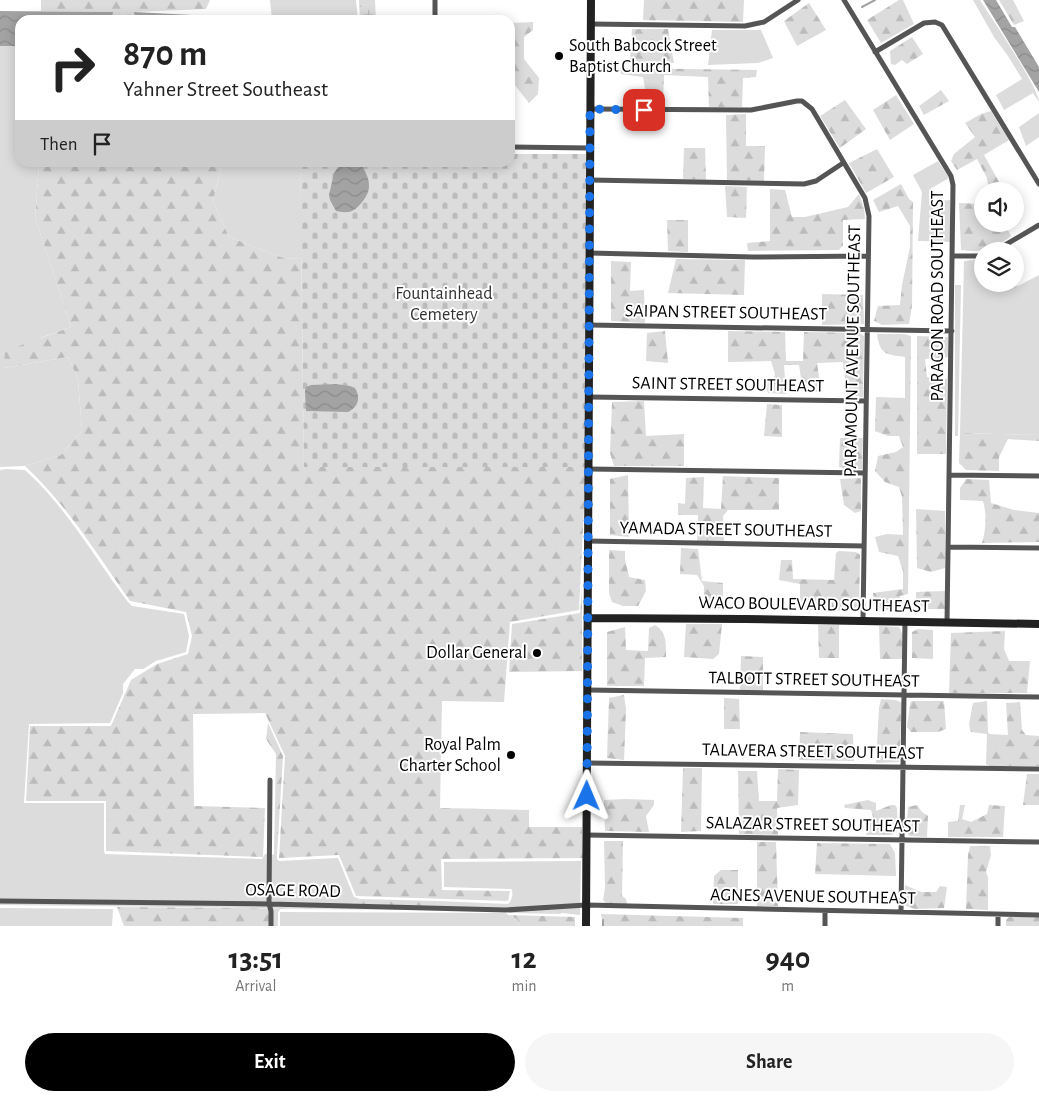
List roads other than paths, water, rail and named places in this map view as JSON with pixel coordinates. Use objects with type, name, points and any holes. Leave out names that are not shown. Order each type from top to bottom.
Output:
[{"type":"main road","points":[[586,926],[590,0]]},
{"type":"main road","name":"WACO BOULEVARD SOUTHEAST","points":[[588,618],[1039,624]]},
{"type":"street","points":[[434,15],[435,0]]},
{"type":"street","points":[[591,24],[745,26],[764,22],[798,0]]},
{"type":"street","name":"PARAGON ROAD SOUTHEAST","points":[[844,0],[951,176],[954,192],[947,623]]},
{"type":"street","points":[[875,52],[924,23],[935,22],[942,25],[1039,184]]},
{"type":"street","name":"PARAMOUNT AVENUE SOUTHEAST","points":[[590,109],[751,110],[796,100],[802,101],[812,109],[843,163],[866,198],[869,216],[863,621]]},
{"type":"street","points":[[515,147],[590,148]]},
{"type":"street","points":[[590,180],[804,184],[816,181],[843,163]]},
{"type":"street","points":[[1010,242],[1039,224]]},
{"type":"street","points":[[590,253],[753,257],[868,256]]},
{"type":"street","points":[[953,256],[974,256]]},
{"type":"street","name":"SAIPAN STREET SOUTHEAST","points":[[589,325],[952,331]]},
{"type":"street","name":"SAINT STREET SOUTHEAST","points":[[589,397],[866,401]]},
{"type":"street","points":[[589,469],[865,473]]},
{"type":"street","points":[[949,475],[1039,476]]},
{"type":"street","name":"YAMADA STREET SOUTHEAST","points":[[588,541],[864,546]]},
{"type":"street","points":[[948,547],[1039,548]]},
{"type":"street","points":[[901,912],[905,622]]},
{"type":"street","name":"TALBOTT STREET SOUTHEAST","points":[[588,690],[1039,697]]},
{"type":"street","name":"TALAVERA STREET SOUTHEAST","points":[[588,763],[1039,769]]},
{"type":"street","points":[[270,780],[269,904],[271,926]]},
{"type":"street","name":"SALAZAR STREET SOUTHEAST","points":[[586,835],[1039,842]]},
{"type":"street","name":"OSAGE ROAD","points":[[0,900],[506,910],[586,905]]},
{"type":"street","name":"AGNES AVENUE SOUTHEAST","points":[[586,905],[1039,915]]},
{"type":"street","points":[[825,911],[825,926]]},
{"type":"street","points":[[998,915],[998,926]]},
{"type":"water","points":[[983,0],[996,0],[1012,27],[1015,27],[1039,67],[1039,92]]},
{"type":"water","points":[[0,11],[113,12],[113,15],[15,15],[15,46],[0,46]]},
{"type":"water","points":[[134,12],[192,15],[134,15]]},
{"type":"water","points":[[338,167],[363,167],[369,182],[369,189],[364,200],[352,211],[336,211],[330,200],[329,195],[334,173]]},
{"type":"water","points":[[336,384],[355,388],[358,402],[354,408],[348,412],[306,411],[306,387]]},
{"type":"waterway","points":[[862,7],[875,0]]},
{"type":"waterway","points":[[603,920],[603,926]]},
{"type":"place","name":"South Babcock Street Baptist Church","points":[[559,56]]},
{"type":"place","name":"Dollar General","points":[[537,653]]},
{"type":"place","name":"Royal Palm Charter School","points":[[511,755]]},
{"type":"park label","name":"Fountainhead Cemetery","points":[[444,304]]}]
